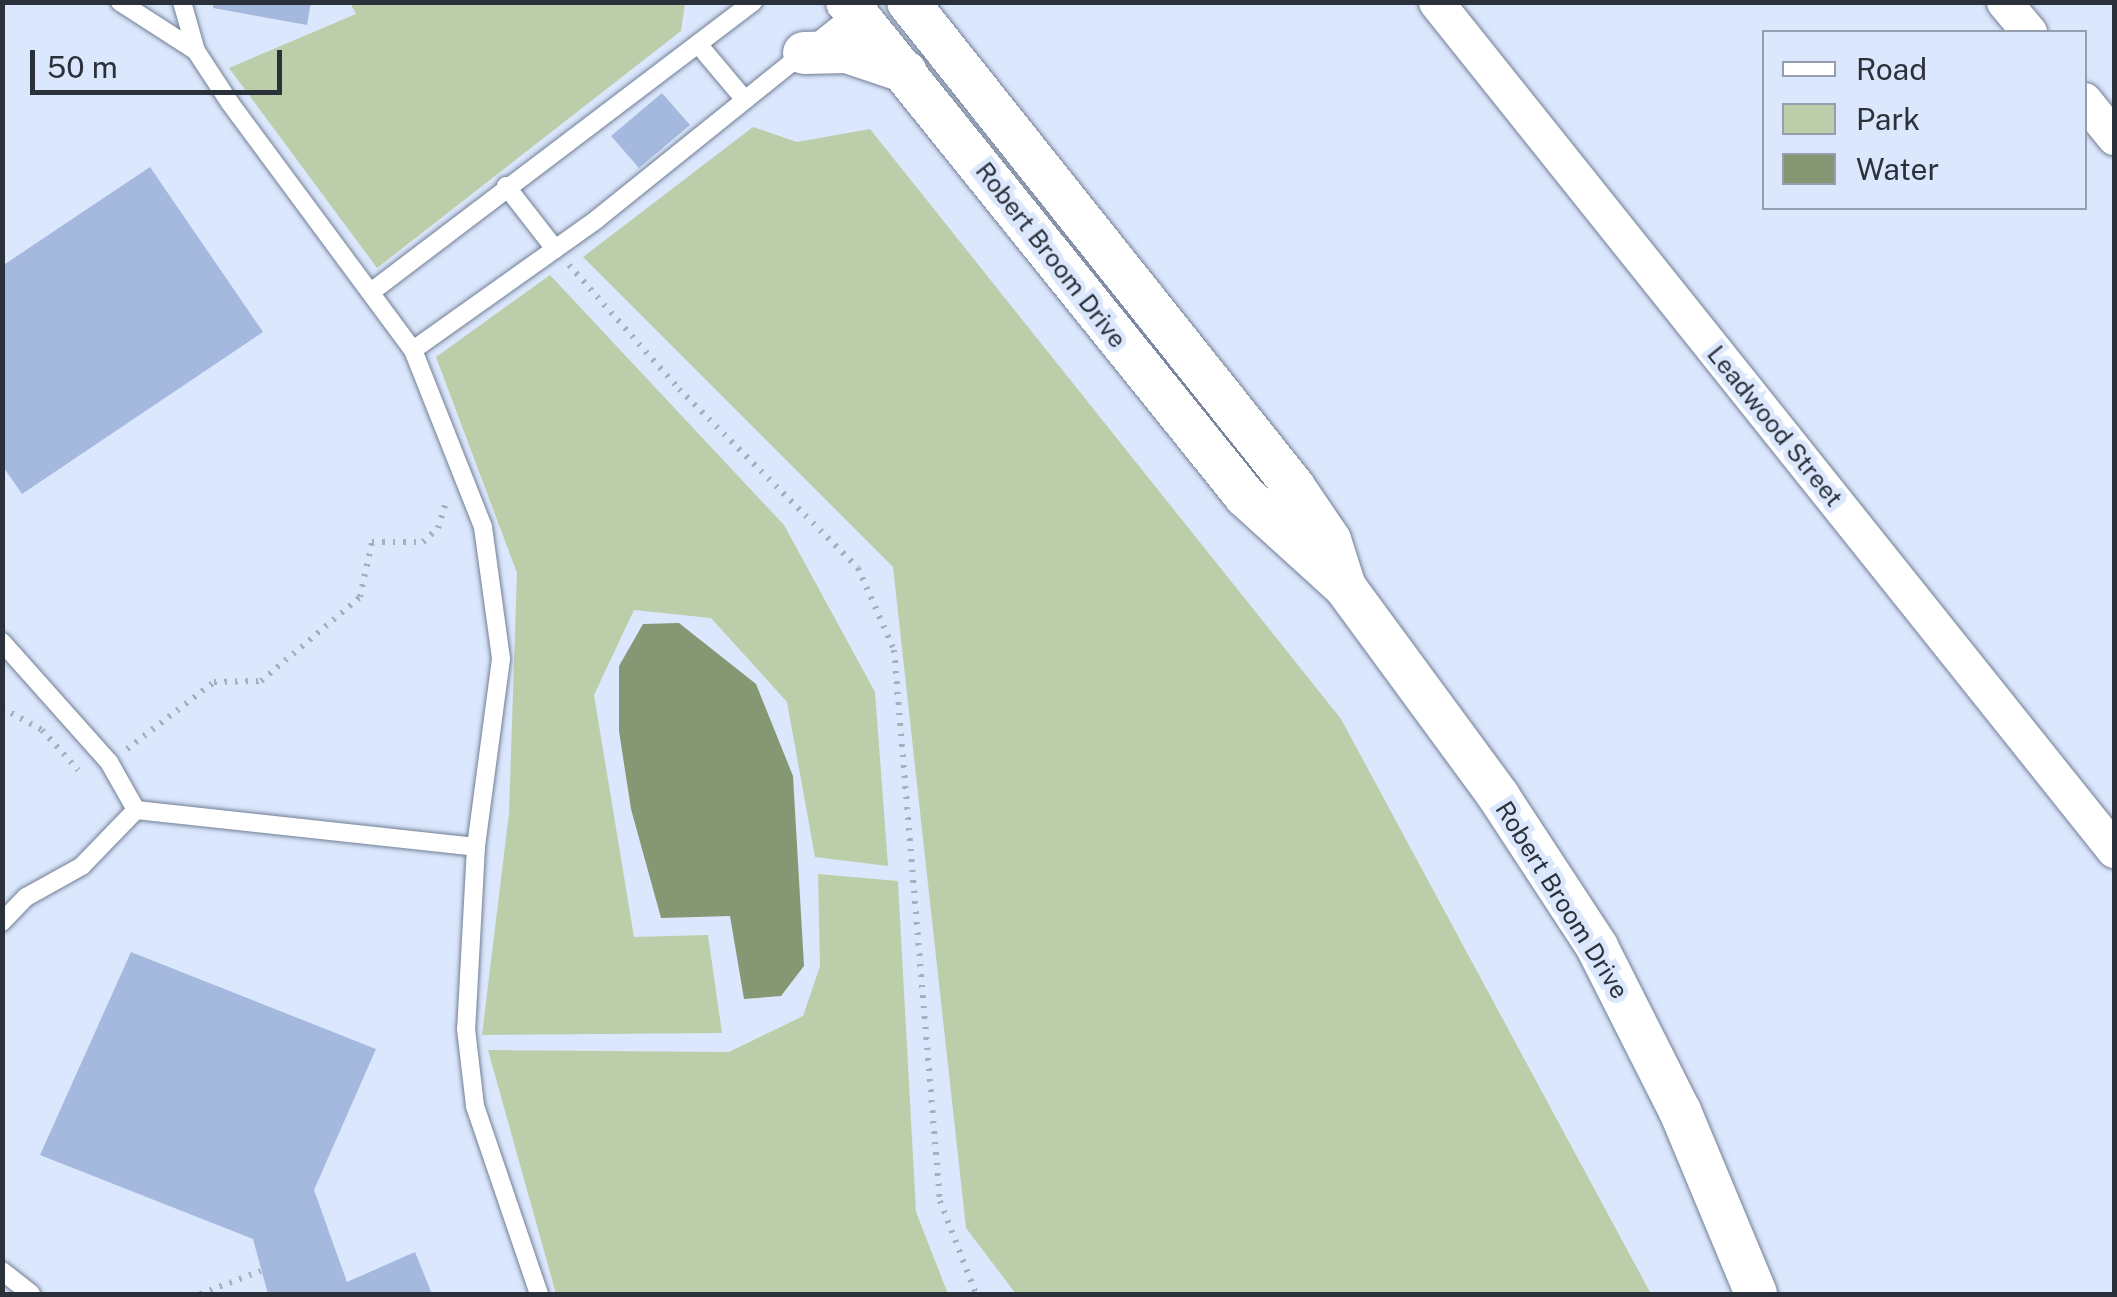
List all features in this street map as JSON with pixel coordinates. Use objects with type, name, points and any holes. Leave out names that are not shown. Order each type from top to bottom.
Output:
[{"type":"street","name":"Robert Broom Drive","points":[[908,2],[1294,488],[1330,540],[1345,587]]},
{"type":"street","points":[[2004,2],[2027,30]]},
{"type":"street","name":"Robert Broom Drive","points":[[861,5],[906,72],[1245,496],[1345,587],[1499,797],[1596,947],[1680,1111],[1756,1294]]},
{"type":"street","points":[[861,5],[987,128],[1021,144]]},
{"type":"street","name":"Leadwood Street","points":[[1445,6],[2114,850]]},
{"type":"street","points":[[804,53],[847,52],[906,72]]},
{"type":"street","points":[[2087,104],[2114,136]]},
{"type":"lane","points":[[120,2],[196,51]]},
{"type":"lane","points":[[182,2],[196,51],[413,350],[483,527],[501,658],[476,847],[466,1029],[475,1106],[539,1294]]},
{"type":"lane","points":[[371,292],[753,2]]},
{"type":"lane","points":[[413,350],[555,249],[861,5]]},
{"type":"lane","points":[[698,44],[745,100]]},
{"type":"lane","points":[[506,186],[555,249]]},
{"type":"lane","points":[[2,642],[109,762],[136,810]]},
{"type":"lane","points":[[136,810],[476,847]]},
{"type":"lane","points":[[2,922],[26,897],[82,866],[136,810]]},
{"type":"lane","points":[[2,1271],[32,1294]]},
{"type":"path","points":[[555,249],[679,390],[858,568],[894,650],[940,1202],[976,1294]]},
{"type":"path","points":[[2,708],[42,730],[87,780],[214,682],[261,681],[360,597],[372,542],[423,542],[465,480]]},
{"type":"path","points":[[200,1294],[261,1271]]},
{"type":"green space","points":[[350,3],[685,3],[681,31],[377,268],[229,68],[356,14]]},
{"type":"green space","points":[[753,127],[797,142],[870,129],[1341,719],[1651,1294],[1016,1294],[966,1228],[893,567],[583,257]]},
{"type":"green space","points":[[550,275],[784,525],[875,692],[888,866],[815,857],[787,702],[711,618],[634,610],[594,695],[634,937],[708,935],[722,1033],[482,1035],[509,813],[517,573],[436,357]]},
{"type":"green space","points":[[818,874],[898,881],[916,1212],[948,1294],[556,1294],[488,1050],[729,1052],[803,1016],[820,966]]},
{"type":"water","points":[[679,623],[756,684],[793,776],[804,966],[781,996],[744,999],[730,916],[661,918],[631,809],[619,731],[619,666],[643,624]]},
{"type":"building","points":[[214,2],[311,2],[307,25],[213,8]]},
{"type":"building","points":[[662,93],[690,125],[639,168],[611,136]]},
{"type":"building","points":[[150,167],[263,332],[22,494],[2,465],[2,266]]},
{"type":"building","points":[[131,952],[376,1049],[314,1190],[347,1282],[415,1252],[432,1294],[268,1294],[253,1239],[40,1155]]}]
